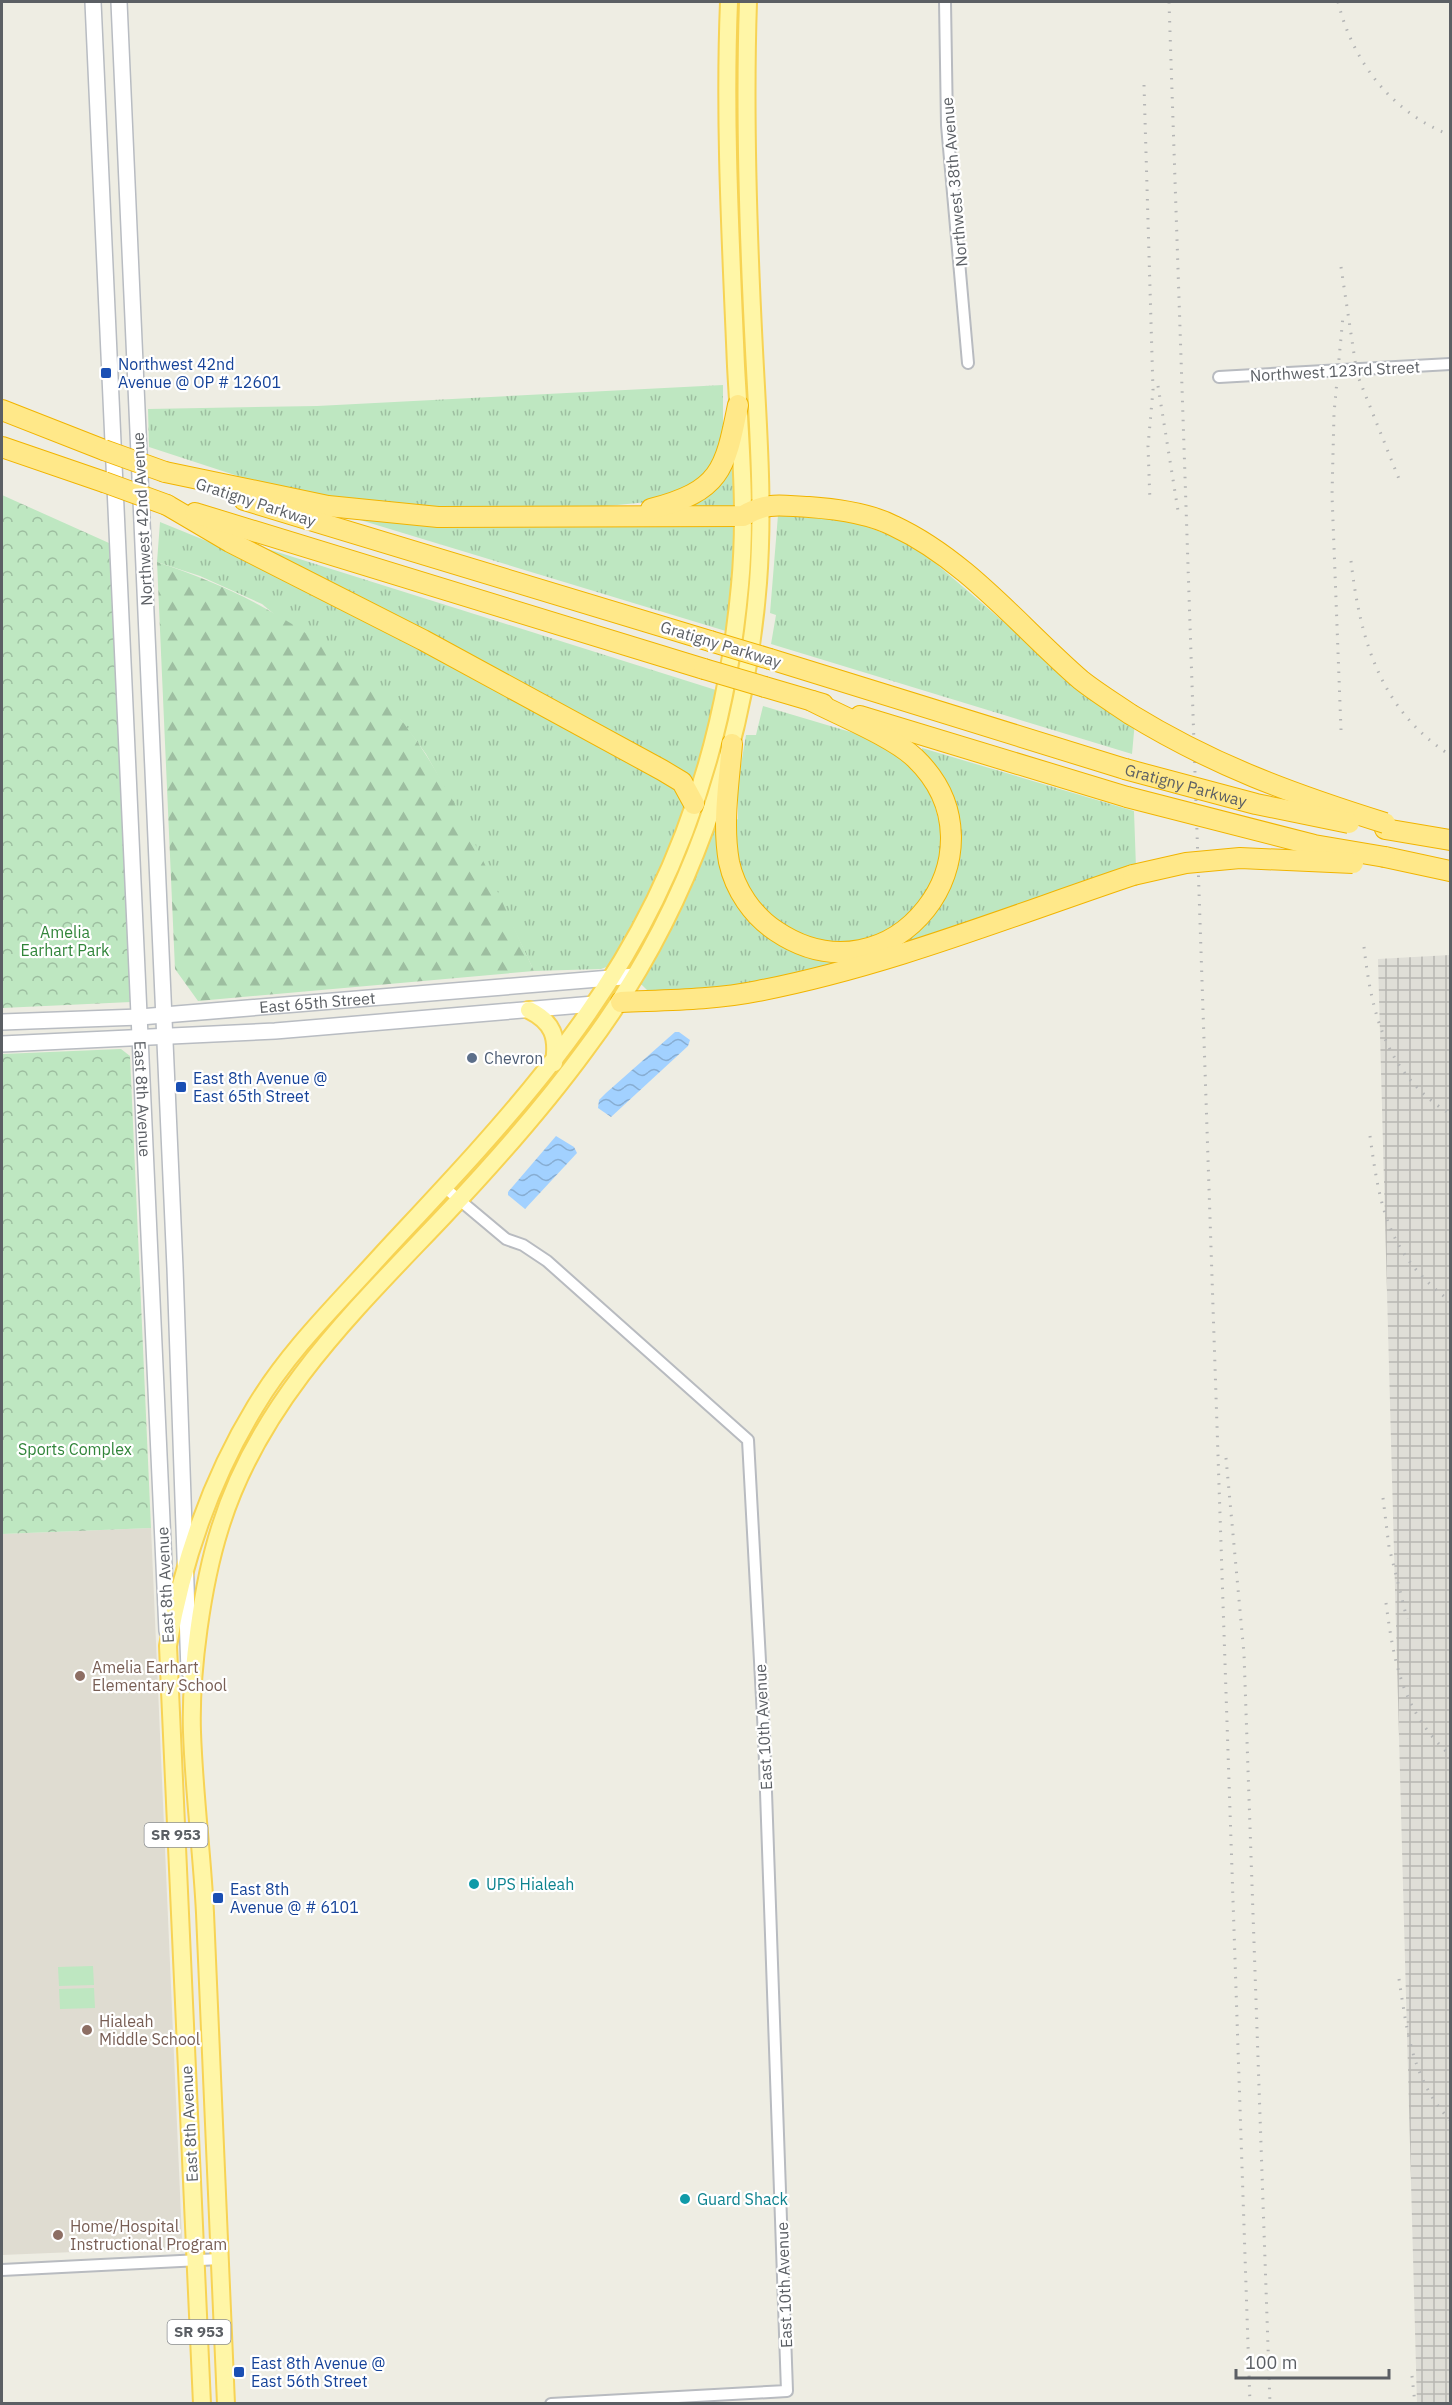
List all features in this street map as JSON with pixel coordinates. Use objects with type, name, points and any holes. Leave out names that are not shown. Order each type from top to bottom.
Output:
[{"type":"highway","points":[[622,516],[677,502],[698,493],[712,481],[724,462],[738,405]]},
{"type":"highway","name":"Gratigny Parkway","points":[[2,410],[104,450],[261,505],[710,640],[1125,770],[1256,804],[1385,826]]},
{"type":"highway","name":"Gratigny Parkway","points":[[2,447],[167,505],[1127,797],[1314,845],[1385,861],[1450,872]]},
{"type":"highway","points":[[165,472],[328,506],[438,517],[744,516],[762,505],[824,508],[856,513],[892,524],[915,536],[952,562],[1083,681],[1130,714],[1219,764],[1385,826],[1450,840]]},
{"type":"highway","points":[[167,505],[230,542],[423,640],[662,770],[682,782],[694,804]]},
{"type":"highway","points":[[732,744],[726,824],[730,863],[738,889],[761,921],[788,939],[815,950],[847,954],[877,946],[898,936],[921,917],[936,898],[947,870],[952,838],[947,810],[933,781],[915,757],[813,701]]},
{"type":"highway","points":[[621,1002],[756,992],[864,966],[1006,921],[1132,875],[1186,863],[1240,858],[1385,861]]},
{"type":"main road","name":"Northwest 42nd Avenue","points":[[93,2],[140,1017]]},
{"type":"main road","name":"Northwest 42nd Avenue","points":[[119,2],[165,1037]]},
{"type":"main road","points":[[168,1646],[174,1609],[218,1477],[255,1407],[295,1352],[554,1063],[612,978],[657,897],[694,804],[710,755],[733,640],[741,581],[744,516],[728,193],[729,2]]},
{"type":"main road","points":[[192,1725],[198,1640],[208,1575],[220,1528],[259,1437],[285,1395],[311,1360],[459,1200],[552,1094],[621,1002],[691,865],[713,809],[732,744],[753,635],[762,505],[747,196],[745,87],[748,2]]},
{"type":"main road","points":[[95,38],[120,38]]},
{"type":"main road","points":[[106,281],[131,279]]},
{"type":"main road","name":"East 65th Street","points":[[2,1022],[140,1017],[635,976]]},
{"type":"main road","name":"East 65th Street","points":[[2,1044],[299,1029],[621,1002]]},
{"type":"main road","points":[[529,1010],[543,1017],[552,1028],[556,1043],[554,1063]]},
{"type":"main road","name":"East 8th Avenue","points":[[140,1017],[202,2403]]},
{"type":"main road","name":"East 8th Avenue","points":[[165,1037],[175,1268],[184,1578],[209,2022],[226,2403]]},
{"type":"main road","points":[[151,1269],[175,1268]]},
{"type":"main road","points":[[175,1793],[196,1793]]},
{"type":"main road","points":[[185,2023],[209,2022]]},
{"type":"street","name":"Northwest 38th Avenue","points":[[945,2],[947,125],[968,363]]},
{"type":"street","name":"Northwest 123rd Street","points":[[1219,377],[1450,364]]},
{"type":"street","name":"East 10th Avenue","points":[[444,1187],[506,1239],[523,1245],[547,1260],[748,1440],[764,1748],[787,2391],[551,2403]]},
{"type":"street","points":[[2,2270],[220,2259]]},
{"type":"shaded area","points":[[1450,955],[1450,2403],[1417,2404],[1378,959]]},
{"type":"shaded area","name":"Hialeah Middle School","points":[[151,1528],[182,2239],[171,2248],[2,2255],[2,1534]]},
{"type":"green space","points":[[723,385],[723,439],[708,475],[667,500],[578,509],[437,508],[342,500],[250,480],[149,447],[148,409],[317,406]]},
{"type":"green space","points":[[732,459],[735,507],[687,507]]},
{"type":"green space","name":"Amelia Earhart Park","points":[[2,495],[109,543],[131,1002],[2,1008]]},
{"type":"green space","points":[[337,513],[734,525],[737,528],[729,632]]},
{"type":"green space","points":[[778,515],[852,521],[904,541],[926,555],[1034,648],[1135,721],[1132,754],[771,644],[776,615],[770,613]]},
{"type":"green space","points":[[160,522],[246,557],[673,781],[686,806],[664,866],[612,965],[601,969],[534,971],[457,810],[426,754],[401,720],[262,604],[200,576],[157,562]]},
{"type":"green space","points":[[255,545],[719,691],[694,783]]},
{"type":"green space","points":[[157,562],[197,576],[273,612],[342,660],[374,689],[402,720],[442,781],[483,861],[534,971],[198,1001],[175,969]]},
{"type":"green space","points":[[763,706],[864,736],[912,765],[931,791],[944,841],[932,889],[903,923],[849,946],[796,937],[752,901],[735,862],[731,823],[738,819],[738,783],[746,735],[756,735]]},
{"type":"green space","points":[[922,748],[1134,811],[1136,868],[897,948],[932,914],[955,874],[960,852],[960,829],[955,806],[944,782],[929,758],[922,752]]},
{"type":"green space","points":[[719,804],[722,841],[776,939],[805,955],[843,960],[844,964],[748,986],[664,992],[647,990],[640,983]]},
{"type":"green space","name":"Sports Complex","points":[[121,1049],[130,1056],[151,1528],[2,1534],[2,1054]]},
{"type":"green space","points":[[93,1966],[94,1985],[59,1986],[58,1967]]},
{"type":"green space","points":[[94,1988],[95,2008],[60,2009],[59,1989]]},
{"type":"water","points":[[675,1032],[679,1032],[690,1040],[688,1046],[611,1117],[598,1108],[599,1100],[606,1093]]},
{"type":"water","points":[[556,1136],[574,1147],[577,1153],[525,1209],[508,1195],[508,1192]]},
{"type":"railway","points":[[1169,2],[1250,2404]]},
{"type":"railway","points":[[1338,2],[1354,45],[1364,64],[1378,82],[1410,113],[1450,135]]},
{"type":"railway","points":[[1144,85],[1153,390],[1148,446],[1150,502]]},
{"type":"railway","points":[[1341,267],[1357,374],[1401,484]]},
{"type":"railway","points":[[1341,730],[1332,495],[1334,413],[1343,316]]},
{"type":"railway","points":[[1158,386],[1179,517]]},
{"type":"railway","points":[[1351,561],[1360,618],[1368,645],[1390,694],[1406,717],[1426,737],[1450,755]]},
{"type":"railway","points":[[1364,947],[1372,997],[1386,1042],[1411,1081],[1450,1114]]},
{"type":"railway","points":[[1370,1136],[1383,1208],[1400,1247],[1413,1266],[1450,1301]]},
{"type":"railway","points":[[1226,1458],[1244,1654],[1270,2404]]},
{"type":"railway","points":[[1383,1498],[1389,1547],[1407,1619]]},
{"type":"railway","points":[[1386,1603],[1397,1667],[1403,1686],[1421,1722],[1450,1755]]},
{"type":"railway","points":[[1399,1979],[1409,2036],[1419,2072],[1437,2105],[1450,2120]]},
{"type":"railway","points":[[1412,2376],[1415,2404]]},
{"type":"place","name":"Northwest 42nd Avenue @ OP # 12601","points":[[106,373]]},
{"type":"place","name":"Chevron","points":[[472,1058]]},
{"type":"place","name":"East 8th Avenue @ East 65th Street","points":[[181,1087]]},
{"type":"place","name":"Amelia Earhart Elementary School","points":[[80,1676]]},
{"type":"place","name":"UPS Hialeah","points":[[474,1884]]},
{"type":"place","name":"East 8th Avenue @ # 6101","points":[[218,1898]]},
{"type":"place","name":"Hialeah Middle School","points":[[87,2030]]},
{"type":"place","name":"Guard Shack","points":[[685,2199]]},
{"type":"place","name":"Home/Hospital Instructional Program","points":[[58,2235]]},
{"type":"place","name":"East 8th Avenue @ East 56th Street","points":[[239,2372]]}]
